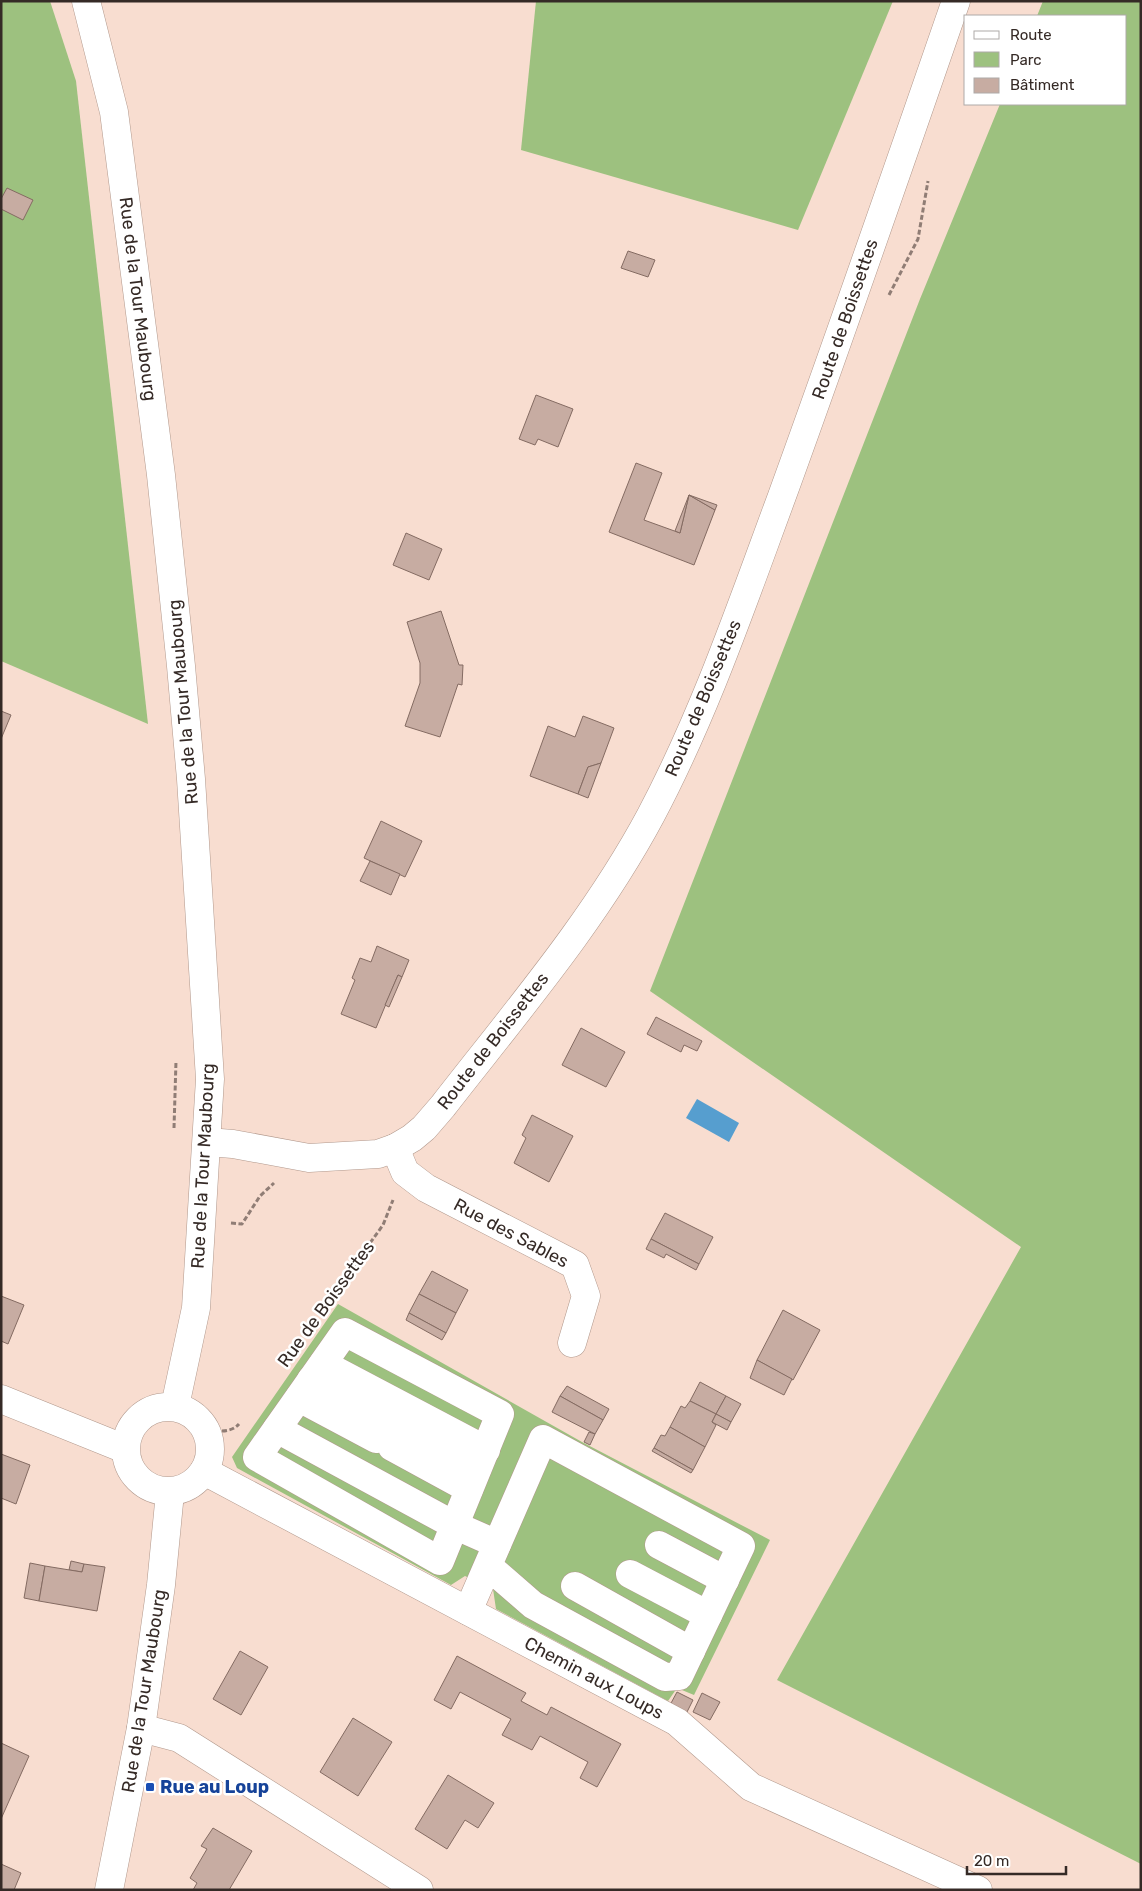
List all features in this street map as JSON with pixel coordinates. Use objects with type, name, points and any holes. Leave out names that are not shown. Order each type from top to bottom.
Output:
[{"type":"street","name":"Rue de la Tour Maubourg","points":[[86,1],[114,112],[161,476],[181,666],[210,1079],[196,1308],[175,1406]]},
{"type":"street","name":"Route de Boissettes","points":[[207,1142],[233,1144],[309,1158],[378,1154],[400,1160],[412,1138],[424,1128],[443,1106],[585,923],[652,814],[706,698],[814,408],[956,1]]},
{"type":"street","name":"Rue des Sables","points":[[400,1160],[426,1188],[575,1265],[586,1296],[572,1344]]},
{"type":"street","points":[[345,1332],[500,1414],[440,1560],[257,1457],[311,1381],[345,1332]]},
{"type":"street","points":[[349,1509],[422,1373]]},
{"type":"street","points":[[311,1381],[389,1434],[477,1469]]},
{"type":"street","points":[[311,1381],[389,1434],[477,1469]]},
{"type":"street","points":[[1,1399],[125,1448]]},
{"type":"street","points":[[160,1406],[175,1406],[188,1411],[199,1420],[207,1431],[211,1445],[210,1459],[196,1481],[185,1488],[168,1492],[157,1490],[146,1485],[135,1476],[128,1463],[125,1448],[128,1434],[135,1421],[146,1411],[160,1406]]},
{"type":"street","points":[[277,1429],[454,1525],[492,1555],[533,1605],[665,1678],[679,1676],[741,1546],[543,1439],[492,1555],[468,1611]]},
{"type":"street","name":"Chemin aux Loups","points":[[204,1471],[677,1722],[751,1787],[978,1890]]},
{"type":"street","name":"Rue de la Tour Maubourg","points":[[108,1890],[141,1728],[161,1585],[169,1503],[168,1492]]},
{"type":"street","points":[[659,1545],[725,1580]]},
{"type":"street","points":[[630,1574],[708,1615]]},
{"type":"street","points":[[575,1586],[691,1651]]},
{"type":"street","points":[[141,1728],[180,1738],[419,1890]]},
{"type":"path","points":[[173,1137],[176,1059]]},
{"type":"path","name":"Rue de Boissettes","points":[[319,1314],[383,1225],[400,1160]]},
{"type":"path","points":[[207,1431],[226,1431],[237,1427],[243,1419]]},
{"type":"green space","points":[[1,1],[50,1],[76,81],[148,724],[1,661]]},
{"type":"green space","points":[[536,1],[893,1],[798,230],[521,150]]},
{"type":"green space","points":[[1043,1],[1141,1],[1141,1864],[777,1680],[1021,1247],[650,991],[920,299],[1000,105],[1127,105],[1127,15],[1037,15]]},
{"type":"green space","points":[[338,1304],[582,1442],[770,1540],[694,1695],[677,1688],[668,1701],[496,1609],[493,1589],[465,1576],[451,1585],[237,1468],[232,1457]]},
{"type":"water","points":[[697,1099],[739,1123],[729,1142],[686,1118]]},
{"type":"building","points":[[7,188],[33,200],[23,220],[1,209],[1,199]]},
{"type":"building","points":[[628,251],[655,260],[648,277],[621,268]]},
{"type":"building","points":[[536,395],[573,409],[558,447],[538,439],[535,445],[519,439]]},
{"type":"building","points":[[636,463],[662,473],[644,520],[680,533],[689,495],[715,510],[694,565],[609,532]]},
{"type":"building","points":[[689,495],[680,533],[675,531]]},
{"type":"building","points":[[689,495],[717,505],[715,510]]},
{"type":"building","points":[[406,533],[442,549],[429,580],[393,565]]},
{"type":"building","points":[[441,611],[459,665],[463,665],[462,685],[458,684],[440,737],[405,726],[420,683],[420,663],[407,622]]},
{"type":"building","points":[[1,711],[11,715],[1,739]]},
{"type":"building","points":[[583,716],[614,728],[601,763],[588,767],[578,794],[530,776],[548,726],[575,737]]},
{"type":"building","points":[[601,763],[588,798],[578,794],[588,767]]},
{"type":"building","points":[[381,821],[422,841],[405,877],[364,858]]},
{"type":"building","points":[[370,861],[400,874],[391,895],[360,881]]},
{"type":"building","points":[[377,946],[409,960],[402,977],[398,975],[376,1028],[341,1014],[355,980],[352,978],[360,958],[371,962]]},
{"type":"building","points":[[398,975],[402,977],[389,1007],[385,1005]]},
{"type":"building","points":[[656,1017],[702,1041],[697,1051],[684,1045],[681,1052],[647,1034]]},
{"type":"building","points":[[581,1028],[625,1052],[606,1087],[562,1065]]},
{"type":"building","points":[[532,1115],[573,1136],[549,1182],[514,1163],[526,1138],[522,1135]]},
{"type":"building","points":[[665,1213],[713,1237],[699,1264],[651,1239]]},
{"type":"building","points":[[651,1239],[699,1264],[696,1270],[666,1254],[664,1258],[646,1249]]},
{"type":"building","points":[[432,1271],[468,1290],[456,1313],[419,1294]]},
{"type":"building","points":[[419,1294],[456,1313],[446,1333],[409,1313]]},
{"type":"building","points":[[1,1296],[24,1305],[8,1344],[1,1341]]},
{"type":"building","points":[[783,1310],[820,1330],[793,1380],[757,1360]]},
{"type":"building","points":[[409,1313],[446,1333],[442,1340],[406,1320]]},
{"type":"building","points":[[757,1360],[792,1379],[784,1395],[750,1378]]},
{"type":"building","points":[[700,1382],[726,1396],[716,1414],[690,1401]]},
{"type":"building","points":[[567,1386],[609,1409],[603,1420],[560,1396]]},
{"type":"building","points":[[560,1396],[603,1420],[595,1434],[552,1412]]},
{"type":"building","points":[[726,1396],[741,1404],[731,1422],[716,1414]]},
{"type":"building","points":[[690,1401],[716,1414],[712,1422],[716,1425],[705,1447],[670,1427],[681,1406],[685,1408]]},
{"type":"building","points":[[716,1414],[731,1422],[727,1430],[712,1422]]},
{"type":"building","points":[[670,1427],[705,1447],[693,1470],[654,1448],[661,1435],[665,1436]]},
{"type":"building","points":[[589,1432],[595,1434],[590,1445],[584,1442]]},
{"type":"building","points":[[654,1448],[693,1470],[691,1473],[652,1451]]},
{"type":"building","points":[[1,1454],[30,1465],[16,1504],[1,1498]]},
{"type":"building","points":[[71,1561],[84,1564],[82,1572],[69,1570]]},
{"type":"building","points":[[30,1563],[45,1566],[39,1601],[24,1598]]},
{"type":"building","points":[[84,1564],[105,1567],[97,1611],[39,1601],[45,1566],[82,1572]]},
{"type":"building","points":[[240,1651],[268,1667],[241,1715],[213,1699]]},
{"type":"building","points":[[457,1656],[526,1693],[521,1701],[547,1715],[551,1707],[621,1744],[597,1787],[580,1778],[588,1762],[540,1736],[532,1750],[502,1735],[511,1719],[460,1692],[451,1709],[434,1700]]},
{"type":"building","points":[[677,1692],[693,1700],[686,1714],[670,1705]]},
{"type":"building","points":[[702,1693],[720,1702],[710,1720],[693,1712]]},
{"type":"building","points":[[353,1718],[392,1742],[358,1796],[320,1772]]},
{"type":"building","points":[[1,1743],[29,1756],[1,1819]]},
{"type":"building","points":[[448,1775],[494,1803],[478,1828],[465,1820],[447,1849],[415,1829]]},
{"type":"building","points":[[213,1828],[252,1851],[229,1890],[193,1890],[197,1883],[190,1878],[207,1849],[201,1846]]},
{"type":"building","points":[[1,1864],[21,1873],[14,1890],[1,1890]]},
{"type":"place","name":"Rue au Loup","points":[[150,1787]]}]
